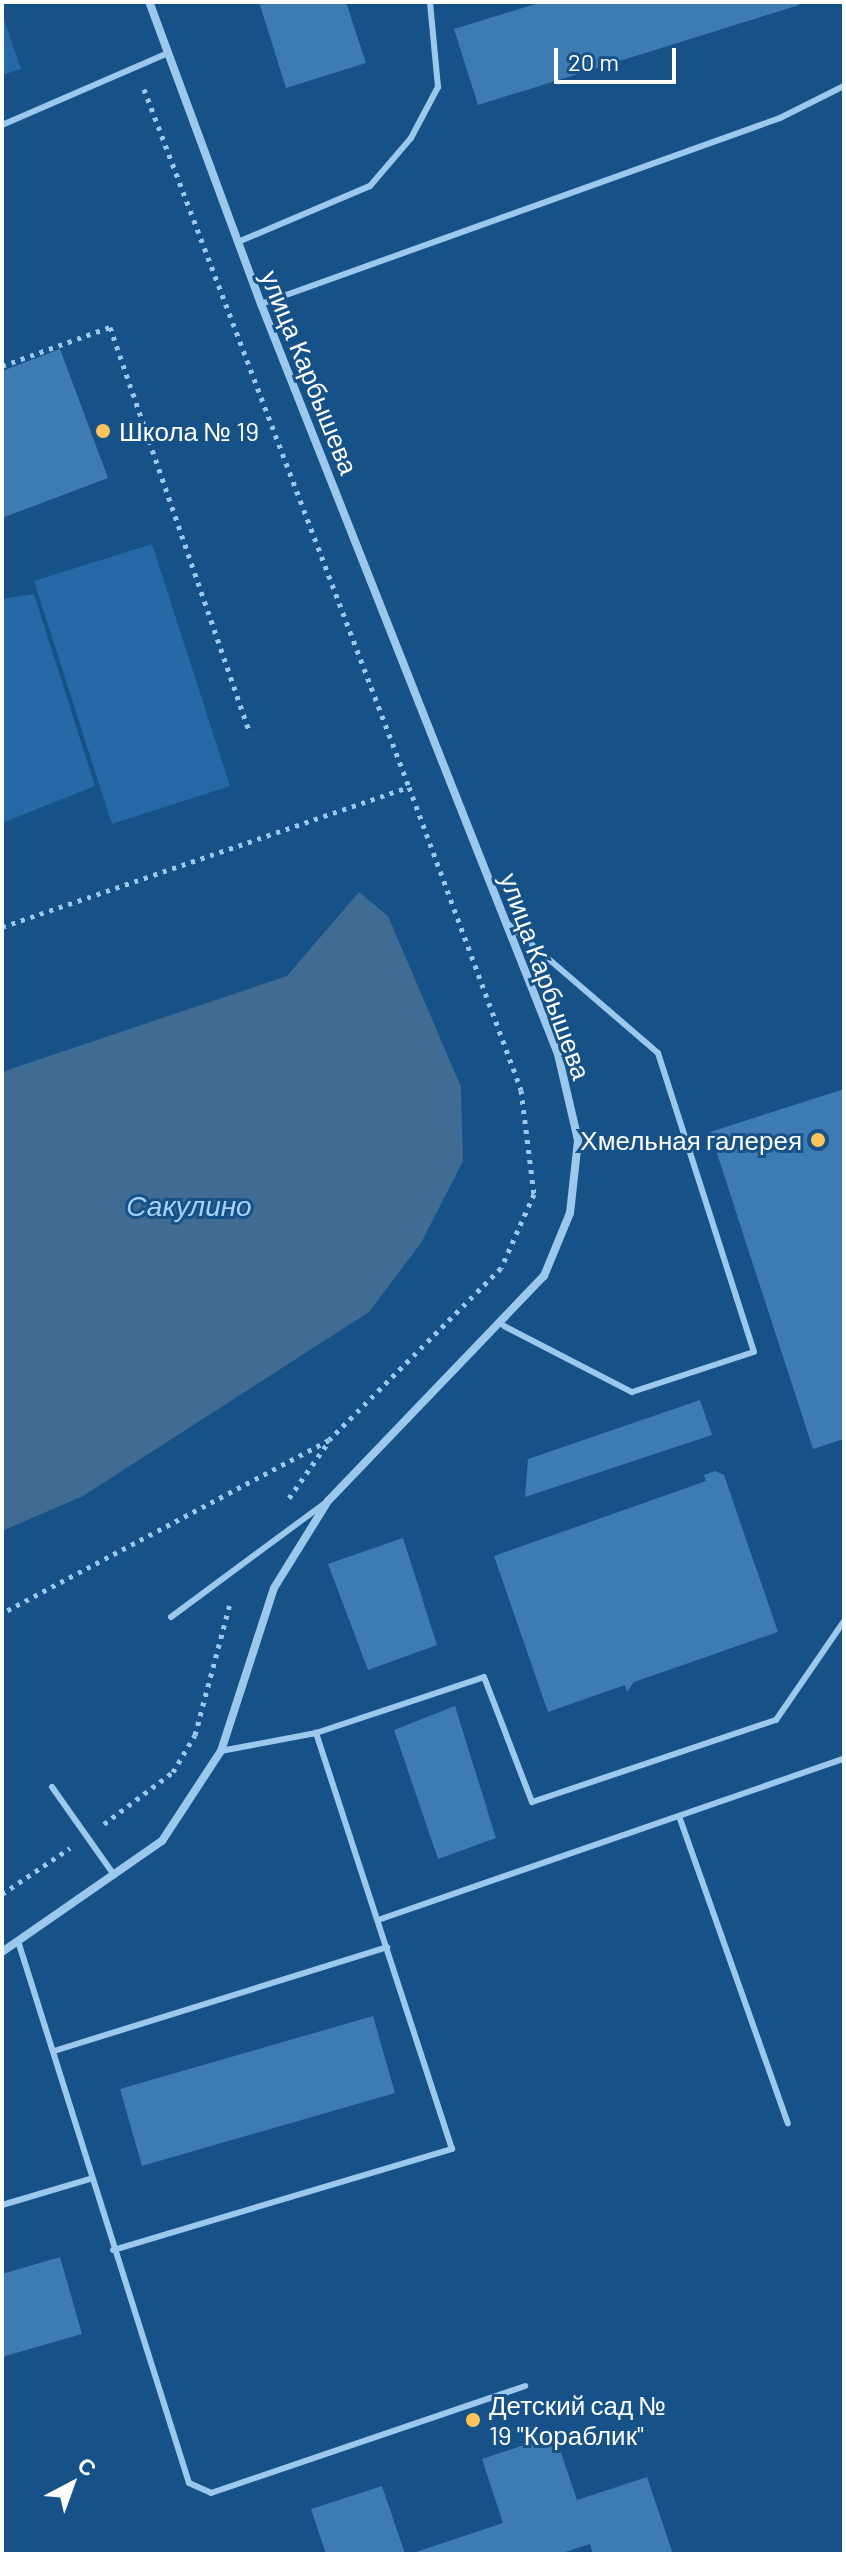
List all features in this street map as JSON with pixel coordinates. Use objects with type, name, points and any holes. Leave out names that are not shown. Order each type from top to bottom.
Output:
[{"type":"street","name":"улица Карбышева","points":[[2,1952],[162,1841],[221,1751],[274,1588],[328,1501],[504,1326],[550,1264],[570,1213],[578,1140],[558,1054],[261,304],[149,2]]},
{"type":"lane","points":[[238,242],[370,186],[411,138],[438,87],[430,2]]},
{"type":"lane","points":[[2,125],[168,53]]},
{"type":"lane","points":[[261,304],[780,118],[844,86]]},
{"type":"lane","points":[[504,1326],[632,1392],[754,1352],[658,1053],[507,923]]},
{"type":"lane","points":[[171,1617],[328,1501]]},
{"type":"lane","points":[[221,1751],[316,1733],[484,1677],[532,1802],[776,1720],[844,1621]]},
{"type":"lane","points":[[113,2250],[452,2149],[316,1733]]},
{"type":"lane","points":[[378,1920],[844,1759]]},
{"type":"lane","points":[[52,1787],[114,1875]]},
{"type":"lane","points":[[679,1816],[788,2123]]},
{"type":"lane","points":[[18,1941],[54,2051],[90,2179],[189,2483],[211,2493],[525,2386]]},
{"type":"lane","points":[[54,2051],[387,1947]]},
{"type":"lane","points":[[2,2205],[90,2179]]},
{"type":"path","points":[[137,69],[521,1090],[534,1194],[501,1268],[329,1440],[284,1504]]},
{"type":"path","points":[[2,366],[110,327],[250,734]]},
{"type":"path","points":[[2,927],[409,787]]},
{"type":"path","points":[[2,1613],[329,1440]]},
{"type":"path","points":[[2,1894],[173,1772],[195,1735],[239,1568]]},
{"type":"shaded area","points":[[2,13],[21,69],[2,75]]},
{"type":"shaded area","points":[[152,544],[230,786],[112,824],[34,581]]},
{"type":"shaded area","points":[[34,594],[95,786],[2,823],[2,599]]},
{"type":"water","name":"Сакулино","points":[[359,892],[388,916],[461,1087],[463,1161],[421,1243],[369,1312],[83,1496],[2,1531],[2,1072],[287,976]]},
{"type":"building","points":[[259,2],[346,2],[366,63],[286,88]]},
{"type":"building","points":[[542,2],[798,2],[799,5],[478,105],[454,29]]},
{"type":"building","points":[[60,349],[108,478],[2,518],[2,371]]},
{"type":"building","points":[[844,1089],[844,1439],[813,1449],[710,1132]]},
{"type":"building","points":[[700,1400],[712,1435],[525,1497],[528,1459]]},
{"type":"building","points":[[715,1471],[724,1475],[778,1632],[634,1682],[627,1692],[625,1685],[548,1712],[494,1556],[706,1481],[704,1475]]},
{"type":"building","points":[[403,1538],[437,1645],[368,1670],[328,1564]]},
{"type":"building","points":[[455,1706],[496,1838],[438,1859],[394,1730]]},
{"type":"building","points":[[373,2016],[395,2093],[142,2166],[120,2089]]},
{"type":"building","points":[[60,2257],[82,2334],[2,2357],[2,2274]]},
{"type":"building","points":[[555,2435],[577,2500],[647,2477],[673,2554],[593,2554],[590,2544],[559,2554],[410,2554],[503,2523],[482,2459]]},
{"type":"building","points":[[382,2486],[405,2554],[326,2554],[311,2509]]},
{"type":"place","name":"Школа № 19","points":[[103,431]]},
{"type":"place","name":"Хмельная галерея","points":[[818,1140]]},
{"type":"place","name":"Детский сад № 19 \"Кораблик\"","points":[[473,2420]]}]
